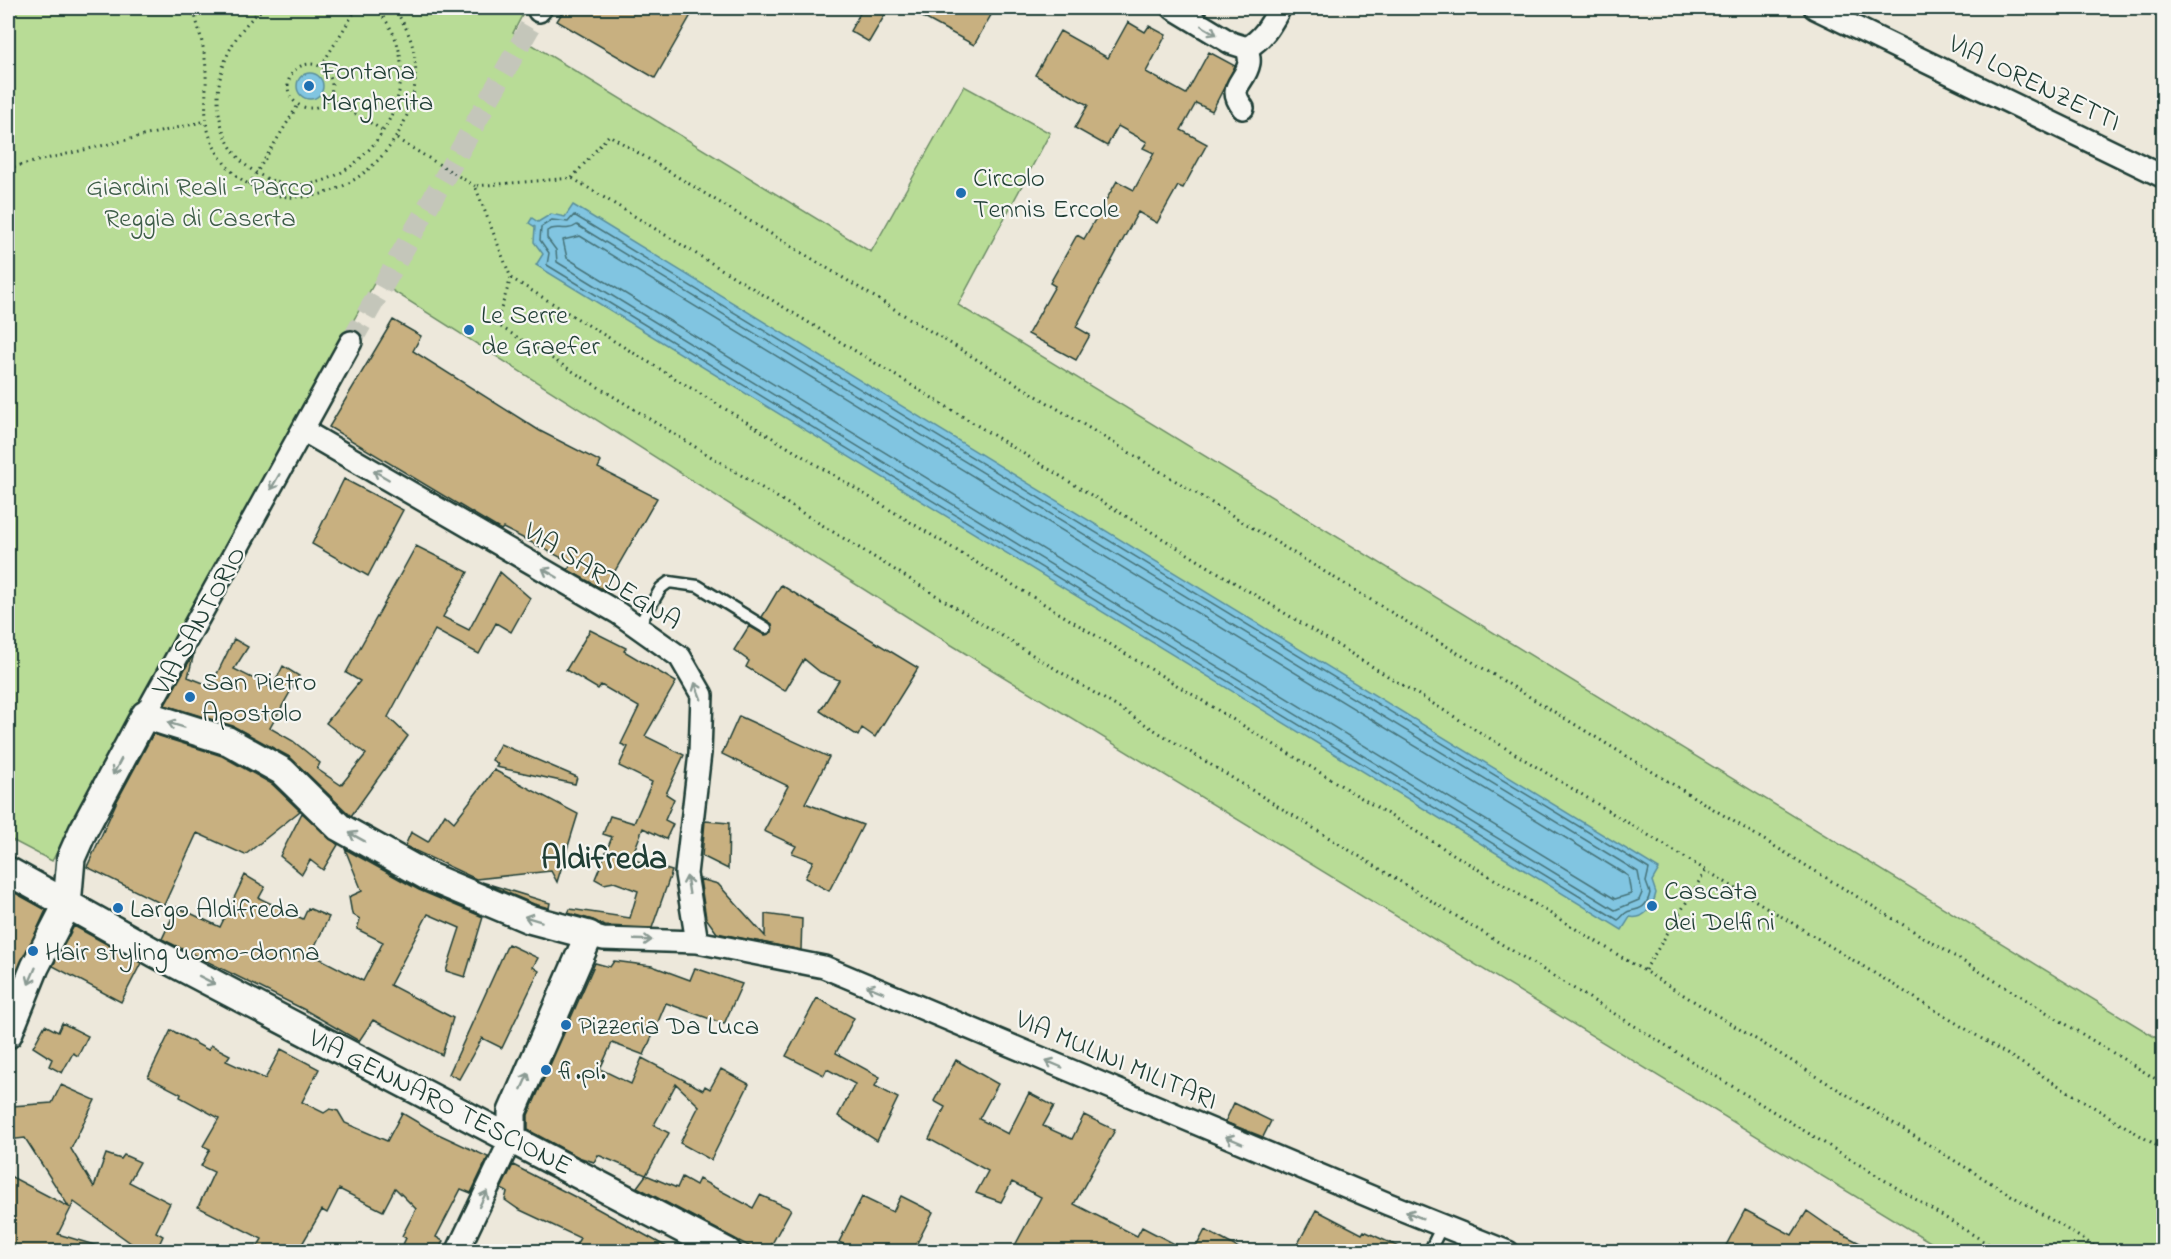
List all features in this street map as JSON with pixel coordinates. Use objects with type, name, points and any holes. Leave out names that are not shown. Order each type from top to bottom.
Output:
[{"type":"street","points":[[1173,8],[1231,43],[1247,48],[1259,41],[1280,8]]},
{"type":"street","name":"VIA LORENZETTI","points":[[1815,8],[2163,177]]},
{"type":"street","points":[[1243,108],[1236,100],[1235,91],[1249,63],[1247,48]]},
{"type":"street","name":"VIA SANTORIO","points":[[67,905],[71,858],[82,831],[351,342]]},
{"type":"street","name":"VIA SARDEGNA","points":[[304,431],[639,625],[680,657],[702,695],[700,753],[686,874],[697,942]]},
{"type":"street","points":[[144,716],[228,741],[282,771],[339,827],[427,876],[529,919],[589,935],[512,1112],[512,1137],[457,1251]]},
{"type":"street","points":[[8,872],[67,905],[35,968],[8,1034]]},
{"type":"street","name":"VIA GENNARO TESCIONE","points":[[67,905],[154,953],[512,1137],[727,1251]]},
{"type":"street","name":"VIA MULINI MILITARI","points":[[589,935],[603,939],[697,942],[824,967],[1443,1226],[1508,1251]]},
{"type":"lane","points":[[639,625],[661,588],[669,582],[698,586],[766,628]]},
{"type":"lane","points":[[1429,1251],[1443,1226]]},
{"type":"path","points":[[182,8],[195,15],[228,8]]},
{"type":"path","points":[[265,8],[247,24],[235,40],[223,67],[218,96],[224,133],[237,156],[256,173],[289,184],[325,180],[358,161],[384,131],[399,94],[400,56],[388,22],[375,8]]},
{"type":"path","points":[[321,66],[357,8]]},
{"type":"path","points":[[195,15],[207,74],[204,96],[206,121],[220,156],[233,172],[249,185],[268,194],[288,198],[309,198],[329,193],[367,172],[396,139],[406,119],[415,76],[409,34],[393,8]]},
{"type":"path","points":[[304,64],[321,66],[332,80],[329,98],[315,108],[298,105],[288,91],[290,74],[304,64]]},
{"type":"path","points":[[329,98],[384,131]]},
{"type":"path","points":[[249,185],[298,105]]},
{"type":"path","points":[[8,168],[206,121]]},
{"type":"path","points":[[572,178],[609,135],[2163,1084]]},
{"type":"path","points":[[396,139],[475,186],[572,178],[2163,1150]]},
{"type":"path","points":[[475,186],[511,278],[2104,1251]]},
{"type":"path","points":[[511,278],[496,324],[2001,1251]]},
{"type":"path","points":[[1645,970],[1706,870]]},
{"type":"green space","name":"Giardini Reali - Parco Reggia di Caserta","points":[[8,8],[526,8],[513,33],[871,252],[964,86],[1050,133],[958,305],[2163,1042],[2163,1251],[1945,1251],[950,644],[376,280],[52,861],[8,838]]},
{"type":"water","points":[[310,73],[319,77],[323,86],[319,95],[310,99],[301,95],[297,86],[301,77]]},
{"type":"water","points":[[573,205],[1659,869],[1652,881],[1656,893],[1648,911],[1640,916],[1630,917],[1622,930],[536,265],[543,254],[534,242],[535,227],[529,223],[532,218],[538,222],[551,214],[565,217]]},
{"type":"building","points":[[565,8],[695,8],[655,78],[557,21]]},
{"type":"building","points":[[863,8],[889,8],[869,42],[850,31]]},
{"type":"building","points":[[906,8],[995,8],[974,45]]},
{"type":"building","points":[[1128,22],[1145,32],[1149,26],[1166,35],[1146,72],[1186,94],[1209,52],[1235,66],[1212,111],[1196,103],[1181,130],[1207,144],[1183,188],[1178,186],[1157,223],[1138,212],[1076,327],[1090,335],[1076,360],[1028,334],[1055,286],[1050,283],[1077,235],[1084,239],[1117,181],[1134,190],[1154,153],[1143,148],[1147,142],[1118,126],[1107,146],[1075,128],[1088,105],[1035,75],[1060,31],[1108,58]]},
{"type":"building","points":[[393,320],[421,336],[413,351],[540,431],[601,462],[598,468],[657,498],[604,590],[568,570],[572,563],[503,528],[501,530],[329,427]]},
{"type":"building","points":[[344,479],[403,510],[368,576],[312,544]]},
{"type":"building","points":[[416,546],[468,572],[443,617],[469,630],[500,572],[530,598],[511,632],[496,623],[479,654],[435,630],[388,717],[408,736],[351,816],[290,757],[233,726],[165,705],[194,653],[188,677],[211,686],[234,639],[248,647],[234,669],[272,688],[283,666],[299,676],[270,728],[293,741],[320,763],[317,769],[341,785],[366,754],[326,723],[360,681],[346,673]]},
{"type":"building","points":[[781,585],[918,668],[875,737],[862,728],[858,736],[820,711],[839,680],[820,672],[804,659],[785,691],[746,667],[749,661],[734,650],[749,626],[765,635],[772,632],[772,624],[762,617]]},
{"type":"building","points":[[590,630],[626,648],[624,651],[676,682],[645,736],[684,755],[666,794],[674,799],[665,820],[673,824],[666,839],[643,828],[631,859],[672,871],[652,928],[605,926],[568,913],[570,909],[630,918],[638,891],[614,882],[604,884],[595,879],[612,837],[603,834],[610,816],[634,823],[652,782],[619,766],[628,747],[621,744],[639,707],[601,685],[598,689],[566,670]]},
{"type":"building","points":[[739,716],[829,757],[805,803],[863,825],[829,891],[805,878],[813,861],[792,853],[796,846],[764,831],[788,786],[722,754]]},
{"type":"building","points":[[153,734],[222,756],[272,784],[300,811],[245,855],[197,833],[164,905],[87,867],[117,801]]},
{"type":"building","points":[[500,744],[577,777],[575,784],[496,767],[498,764],[492,760]]},
{"type":"building","points":[[494,770],[578,814],[557,882],[551,871],[476,879],[405,846],[411,832],[428,842],[445,814],[454,822]]},
{"type":"building","points":[[302,813],[338,845],[323,870],[310,860],[302,874],[280,856]]},
{"type":"building","points":[[705,821],[729,823],[728,869],[702,856]]},
{"type":"building","points":[[345,849],[419,890],[483,917],[465,977],[446,971],[460,928],[428,914],[390,985],[453,1018],[442,1055],[373,1020],[359,1041],[305,1010],[162,939],[177,907],[220,927],[245,875],[265,887],[259,898],[303,919],[308,908],[329,917],[311,954],[363,981],[383,942],[357,929],[360,919],[352,914],[349,897],[362,891]]},
{"type":"building","points":[[700,879],[718,884],[765,936],[765,914],[802,919],[801,950],[717,933],[706,918]]},
{"type":"building","points":[[482,882],[550,903],[549,908],[534,904]]},
{"type":"building","points":[[8,889],[46,910],[8,993],[8,953],[11,941],[8,940]]},
{"type":"building","points":[[74,926],[141,963],[121,1002],[53,966]]},
{"type":"building","points":[[508,944],[538,958],[533,967],[539,971],[502,1048],[482,1038],[459,1079],[449,1074]]},
{"type":"building","points":[[614,961],[652,966],[690,980],[695,968],[742,984],[724,1024],[666,1003],[644,1055],[612,1043],[600,1069],[631,1084],[642,1058],[703,1090],[705,1086],[710,1089],[721,1069],[749,1084],[711,1160],[680,1143],[699,1106],[676,1084],[654,1125],[669,1133],[646,1175],[598,1155],[594,1162],[578,1157],[528,1130],[528,1115],[595,963],[610,967]]},
{"type":"building","points":[[817,998],[854,1018],[836,1053],[880,1077],[875,1086],[898,1098],[877,1141],[838,1116],[855,1084],[827,1069],[824,1075],[786,1056]]},
{"type":"building","points":[[62,1023],[88,1036],[78,1056],[73,1053],[62,1073],[49,1066],[52,1059],[33,1047],[45,1025],[58,1032]]},
{"type":"building","points":[[171,1030],[208,1050],[211,1045],[230,1055],[226,1061],[265,1079],[281,1049],[319,1069],[302,1102],[324,1113],[330,1109],[338,1111],[345,1123],[387,1141],[402,1113],[434,1132],[488,1157],[471,1193],[461,1189],[436,1237],[443,1241],[438,1251],[400,1251],[406,1238],[402,1236],[416,1209],[395,1188],[383,1211],[339,1189],[327,1213],[322,1210],[298,1251],[255,1251],[262,1239],[198,1207],[214,1172],[201,1166],[210,1149],[203,1146],[219,1118],[148,1077]]},
{"type":"building","points":[[956,1060],[998,1084],[979,1119],[1008,1134],[1029,1093],[1054,1106],[1043,1126],[1072,1139],[1084,1115],[1115,1130],[1074,1204],[1137,1236],[1142,1227],[1188,1251],[1012,1251],[1041,1197],[1012,1182],[1001,1202],[976,1193],[988,1171],[929,1139],[945,1107],[934,1101]]},
{"type":"building","points":[[61,1085],[95,1100],[71,1149],[94,1187],[106,1154],[121,1159],[124,1155],[140,1162],[129,1182],[170,1203],[156,1232],[163,1236],[156,1251],[142,1251],[74,1202],[58,1234],[104,1248],[103,1251],[8,1251],[8,1175],[69,1207],[25,1138],[8,1140],[8,1121],[13,1121],[12,1106],[52,1103]]},
{"type":"building","points":[[1234,1103],[1271,1121],[1263,1137],[1225,1122]]},
{"type":"building","points":[[513,1165],[674,1251],[572,1251],[580,1238],[518,1209],[505,1200],[507,1192],[501,1189]]},
{"type":"building","points":[[646,1175],[677,1188],[682,1177],[696,1185],[699,1179],[753,1208],[760,1195],[791,1209],[768,1251],[758,1251],[637,1187]]},
{"type":"building","points":[[901,1196],[933,1212],[913,1251],[857,1251],[839,1242],[862,1197],[893,1212]]},
{"type":"building","points":[[1316,1210],[1362,1234],[1364,1231],[1408,1251],[1294,1251]]},
{"type":"building","points":[[1745,1210],[1792,1235],[1807,1211],[1833,1229],[1875,1251],[1723,1251]]},
{"type":"building","points":[[1205,1230],[1244,1251],[1194,1251]]},
{"type":"tunnel","points":[[351,342],[539,11]]},
{"type":"place","name":"Fontana Margherita","points":[[309,86]]},
{"type":"place","name":"Circolo Tennis Ercole","points":[[961,193]]},
{"type":"place","name":"Le Serre de Graefer","points":[[469,330]]},
{"type":"place","name":"San Pietro Apostolo","points":[[190,697]]},
{"type":"place","name":"Cascata dei Delfini","points":[[1652,906]]},
{"type":"place","name":"Largo Aldifreda","points":[[118,908]]},
{"type":"place","name":"Hair styling uomo-donna","points":[[33,951]]},
{"type":"place","name":"Pizzeria Da Luca","points":[[566,1025]]},
{"type":"place","name":"fi.pi.","points":[[546,1070]]},
{"type":"district","name":"Aldifreda","points":[[604,856]]}]
